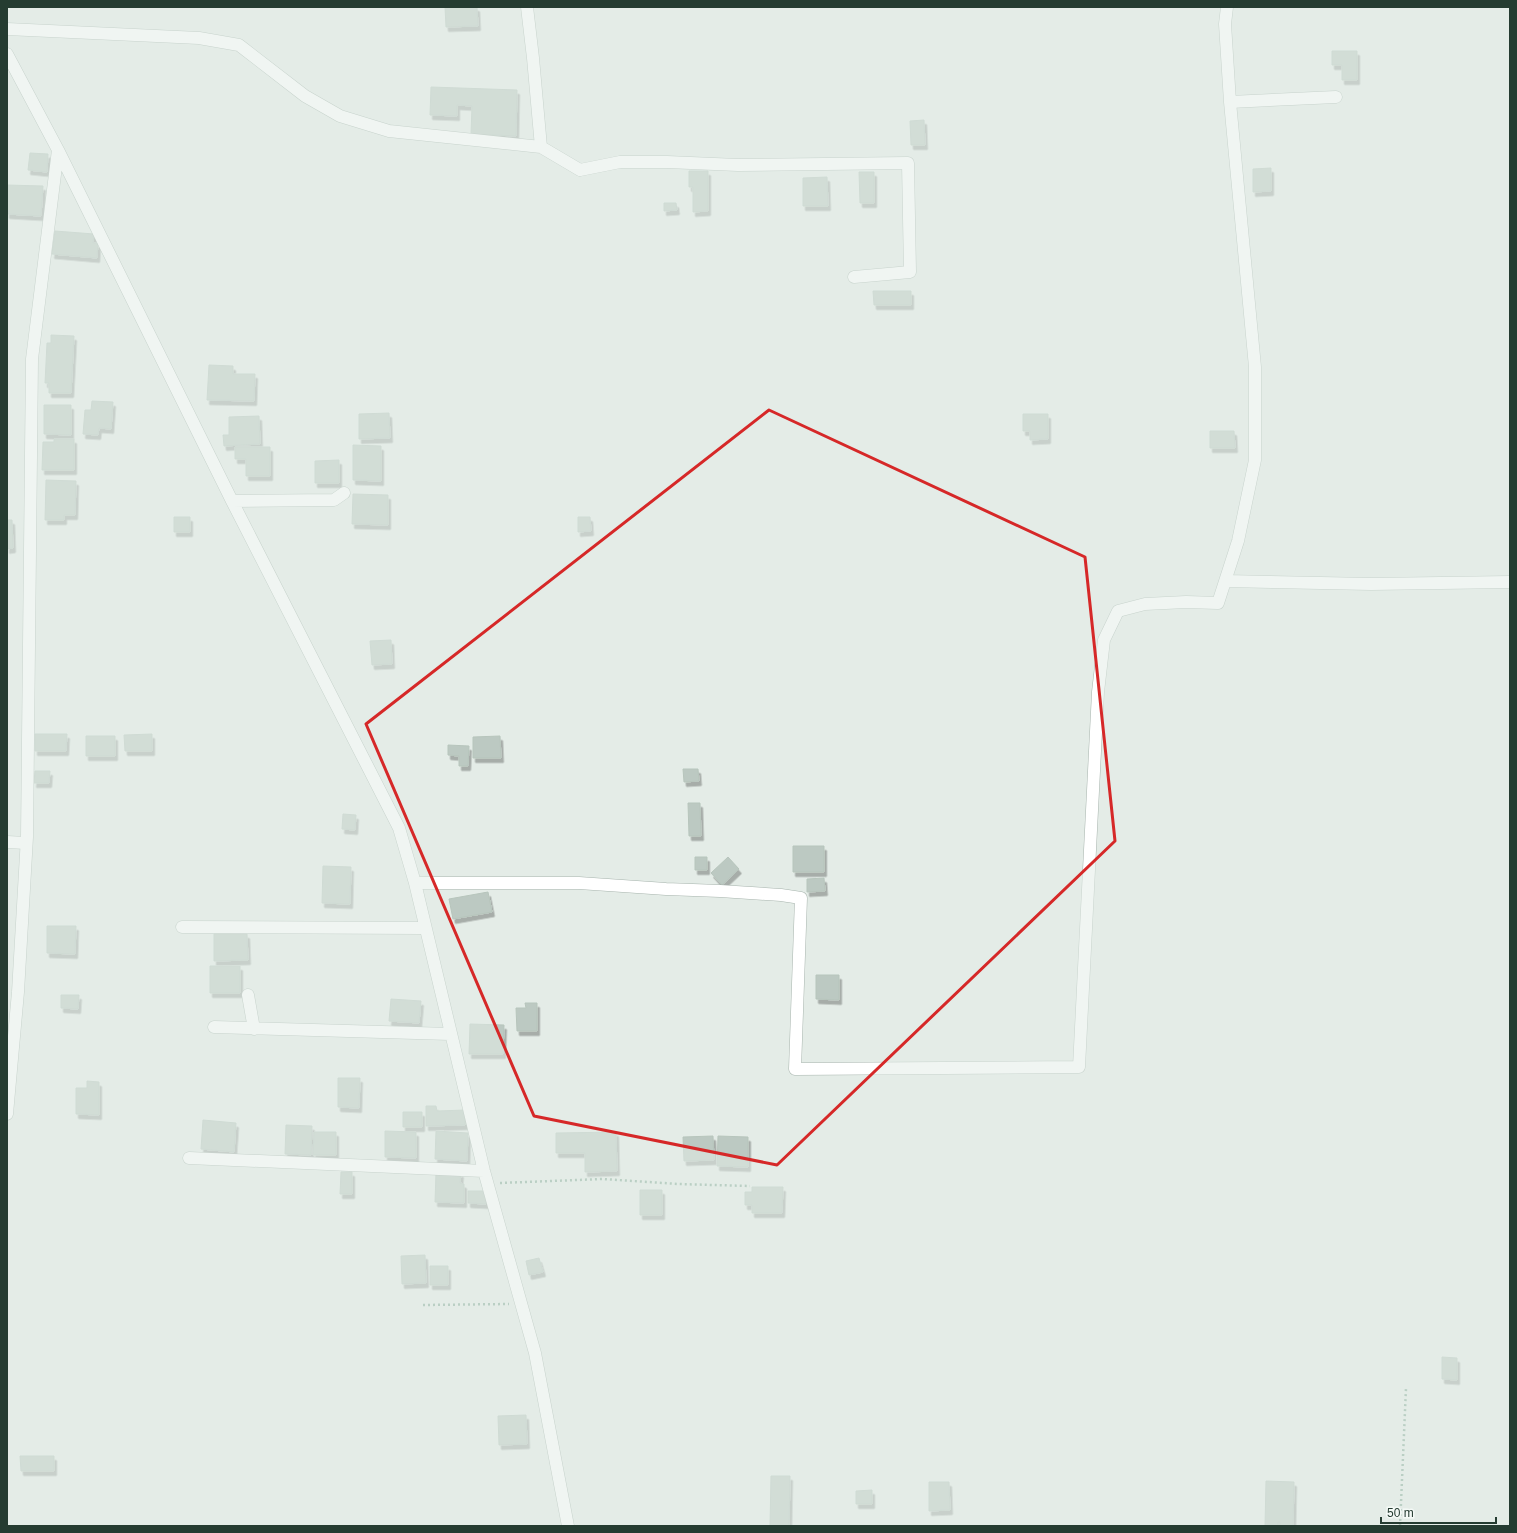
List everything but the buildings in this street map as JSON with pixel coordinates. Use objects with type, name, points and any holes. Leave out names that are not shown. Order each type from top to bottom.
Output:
[{"type":"street","points":[[527,7],[541,147]]},
{"type":"street","points":[[414,883],[579,883],[781,895],[801,898],[795,1069],[1079,1067],[1096,728],[1104,640],[1118,611],[1145,604],[1186,602],[1218,603],[1238,541],[1255,460],[1255,366],[1230,102],[1225,24],[1227,7]]},
{"type":"street","points":[[7,28],[199,38],[239,45],[305,96],[340,116],[390,131],[541,147],[580,170],[620,162],[738,165],[908,163],[910,272],[854,277]]},
{"type":"street","points":[[7,54],[58,150],[232,501],[399,828],[414,883],[484,1171],[535,1353],[568,1526]]},
{"type":"street","points":[[1230,102],[1336,97]]},
{"type":"street","points":[[7,1114],[18,992],[26,843],[32,359],[58,150]]},
{"type":"street","points":[[232,501],[334,500],[344,493]]},
{"type":"street","points":[[1225,581],[1371,584],[1510,582]]},
{"type":"street","points":[[7,842],[26,843]]},
{"type":"street","points":[[182,928],[424,928]]},
{"type":"street","points":[[248,995],[254,1029]]},
{"type":"street","points":[[214,1027],[450,1034]]},
{"type":"street","points":[[189,1158],[484,1171]]},
{"type":"path","points":[[488,1183],[603,1179],[678,1184],[750,1186]]},
{"type":"path","points":[[423,1305],[521,1304]]},
{"type":"path","points":[[1400,1526],[1406,1388]]},
{"type":"highlighted area","points":[[769,410],[1085,557],[1115,841],[777,1165],[534,1116],[366,724]]}]
